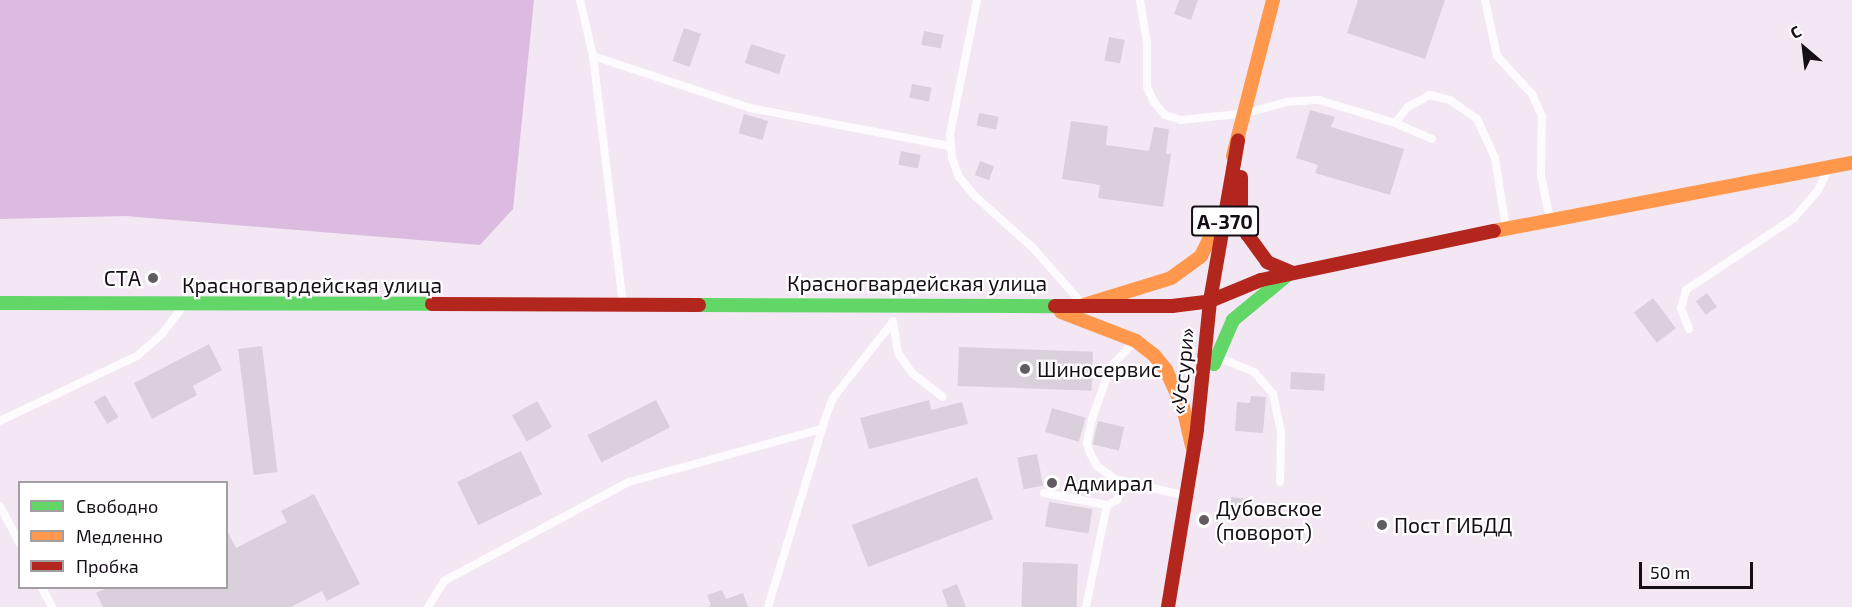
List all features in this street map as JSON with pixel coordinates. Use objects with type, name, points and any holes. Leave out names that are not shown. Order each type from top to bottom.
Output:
[{"type":"main road","name":"А-370","points":[[1238,140],[1273,0]]},
{"type":"main road","points":[[1197,429],[1215,356],[1233,320],[1292,272],[1267,261],[1247,234],[1240,186],[1244,113]]},
{"type":"main road","points":[[1084,305],[1151,287],[1171,278],[1201,256],[1215,225],[1238,140]]},
{"type":"main road","name":"«Уссури»","points":[[1168,607],[1184,495],[1197,429],[1210,301],[1238,140]]},
{"type":"main road","name":"Красногвардейская улица","points":[[0,303],[183,306],[901,303],[1172,306],[1210,301],[1292,272],[1831,165],[1852,163]]},
{"type":"main road","points":[[1030,305],[1075,316],[1136,341],[1154,355],[1173,383],[1193,450]]},
{"type":"lane","points":[[580,0],[593,56],[623,304]]},
{"type":"lane","points":[[977,0],[950,146],[959,177],[1033,248],[1084,305]]},
{"type":"lane","points":[[1140,0],[1147,43],[1147,87],[1165,115],[1181,120],[1244,113],[1287,102],[1319,100],[1395,123],[1432,139]]},
{"type":"lane","points":[[1485,0],[1497,56],[1532,94],[1542,116],[1541,175],[1550,220]]},
{"type":"lane","points":[[593,56],[750,108],[950,146]]},
{"type":"lane","points":[[1395,123],[1408,107],[1430,95],[1450,100],[1477,119],[1495,158],[1506,230]]},
{"type":"lane","points":[[1689,329],[1681,308],[1686,290],[1794,218],[1818,190],[1831,165]]},
{"type":"lane","points":[[768,607],[833,398],[892,323],[901,303]]},
{"type":"lane","points":[[0,421],[137,356],[162,334],[183,306]]},
{"type":"lane","points":[[892,323],[898,353],[928,388],[943,397]]},
{"type":"lane","points":[[1136,341],[1110,368],[1087,443],[1097,466],[1125,483],[1184,495]]},
{"type":"lane","points":[[1215,356],[1254,372],[1273,394],[1281,432],[1280,482]]},
{"type":"lane","points":[[428,607],[444,581],[628,482],[822,429]]},
{"type":"lane","points":[[1044,493],[1107,505],[1117,500],[1125,483]]},
{"type":"lane","points":[[1086,607],[1107,505]]},
{"type":"lane","points":[[0,506],[18,540]]},
{"type":"lane","points":[[43,589],[52,607]]},
{"type":"shaded area","points":[[0,0],[534,0],[513,209],[480,245],[125,216],[0,219]]},
{"type":"building","points":[[1179,0],[1198,0],[1191,20],[1174,14]]},
{"type":"building","points":[[1358,0],[1445,0],[1425,59],[1347,33]]},
{"type":"building","points":[[684,28],[701,34],[690,67],[673,61]]},
{"type":"building","points":[[924,31],[944,35],[941,49],[921,45]]},
{"type":"building","points":[[1109,37],[1125,40],[1120,64],[1104,61]]},
{"type":"building","points":[[751,44],[785,55],[779,74],[745,63]]},
{"type":"building","points":[[912,84],[932,88],[929,102],[909,98]]},
{"type":"building","points":[[1310,110],[1335,117],[1331,127],[1404,149],[1390,195],[1315,173],[1318,165],[1296,158]]},
{"type":"building","points":[[979,113],[999,117],[996,130],[977,126]]},
{"type":"building","points":[[744,114],[768,121],[763,140],[738,133]]},
{"type":"building","points":[[1071,121],[1108,126],[1106,145],[1149,151],[1154,127],[1169,129],[1166,154],[1171,154],[1163,207],[1098,198],[1100,185],[1062,179]]},
{"type":"building","points":[[901,151],[921,155],[918,169],[898,165]]},
{"type":"building","points":[[980,161],[994,166],[989,180],[975,175]]},
{"type":"building","points":[[1707,293],[1717,307],[1706,315],[1696,301]]},
{"type":"building","points":[[1653,298],[1676,328],[1657,343],[1634,312]]},
{"type":"building","points":[[209,344],[222,370],[193,386],[197,395],[152,419],[134,383]]},
{"type":"building","points":[[262,346],[277,472],[254,475],[238,349]]},
{"type":"building","name":"Шиносервис","points":[[959,347],[1093,352],[1092,391],[958,386]]},
{"type":"building","points":[[1291,372],[1325,374],[1324,391],[1290,389]]},
{"type":"building","points":[[105,395],[118,417],[107,424],[94,402]]},
{"type":"building","points":[[1251,396],[1266,397],[1263,433],[1235,431],[1237,402],[1250,403]]},
{"type":"building","points":[[656,400],[670,428],[601,463],[587,435]]},
{"type":"building","points":[[929,400],[931,410],[962,402],[968,424],[869,449],[860,418]]},
{"type":"building","points":[[537,401],[552,427],[527,441],[512,415]]},
{"type":"building","points":[[1052,408],[1086,418],[1079,442],[1045,432]]},
{"type":"building","points":[[1098,421],[1124,427],[1119,450],[1093,444]]},
{"type":"building","points":[[521,451],[542,494],[478,525],[457,482]]},
{"type":"building","points":[[1037,454],[1043,485],[1023,489],[1017,458]]},
{"type":"building","points":[[977,477],[993,519],[868,567],[852,525]]},
{"type":"building","points":[[314,494],[360,584],[327,601],[322,591],[291,607],[103,607],[96,593],[105,589],[228,589],[228,533],[236,548],[287,522],[281,511]]},
{"type":"building","points":[[1231,497],[1248,499],[1246,513],[1229,511]]},
{"type":"building","points":[[1049,502],[1092,509],[1089,534],[1045,527]]},
{"type":"building","points":[[1023,562],[1078,564],[1076,607],[1021,607]]},
{"type":"building","points":[[957,584],[966,607],[948,607],[942,590]]},
{"type":"building","points":[[722,590],[726,599],[743,593],[748,607],[708,607],[711,605],[707,595]]},
{"type":"traffic: fast","points":[[1214,364],[1233,320],[1291,272]]},
{"type":"traffic: fast","points":[[0,303],[432,304]]},
{"type":"traffic: fast","points":[[699,305],[1055,306]]},
{"type":"traffic: slow","points":[[1233,156],[1273,0]]},
{"type":"traffic: slow","points":[[1494,231],[1852,163]]},
{"type":"traffic: slow","points":[[1084,305],[1171,278],[1201,256],[1216,225]]},
{"type":"traffic: slow","points":[[1061,312],[1136,341],[1154,355],[1166,370],[1183,407],[1192,446]]},
{"type":"traffic: jam","points":[[1168,607],[1197,429],[1210,301],[1238,140]]},
{"type":"traffic: jam","points":[[1241,177],[1241,208],[1247,234],[1267,262],[1291,272]]},
{"type":"traffic: jam","points":[[1210,301],[1261,280],[1494,231]]},
{"type":"traffic: jam","points":[[1055,306],[1172,306],[1210,301]]},
{"type":"traffic: jam","points":[[432,304],[699,305]]},
{"type":"place","name":"СТА","points":[[153,278]]},
{"type":"place","name":"Шиносервис","points":[[1025,369]]},
{"type":"place","name":"Адмирал","points":[[1052,483]]},
{"type":"place","name":"Дубовское (поворот)","points":[[1204,520]]},
{"type":"place","name":"Пост ГИБДД","points":[[1382,525]]}]
